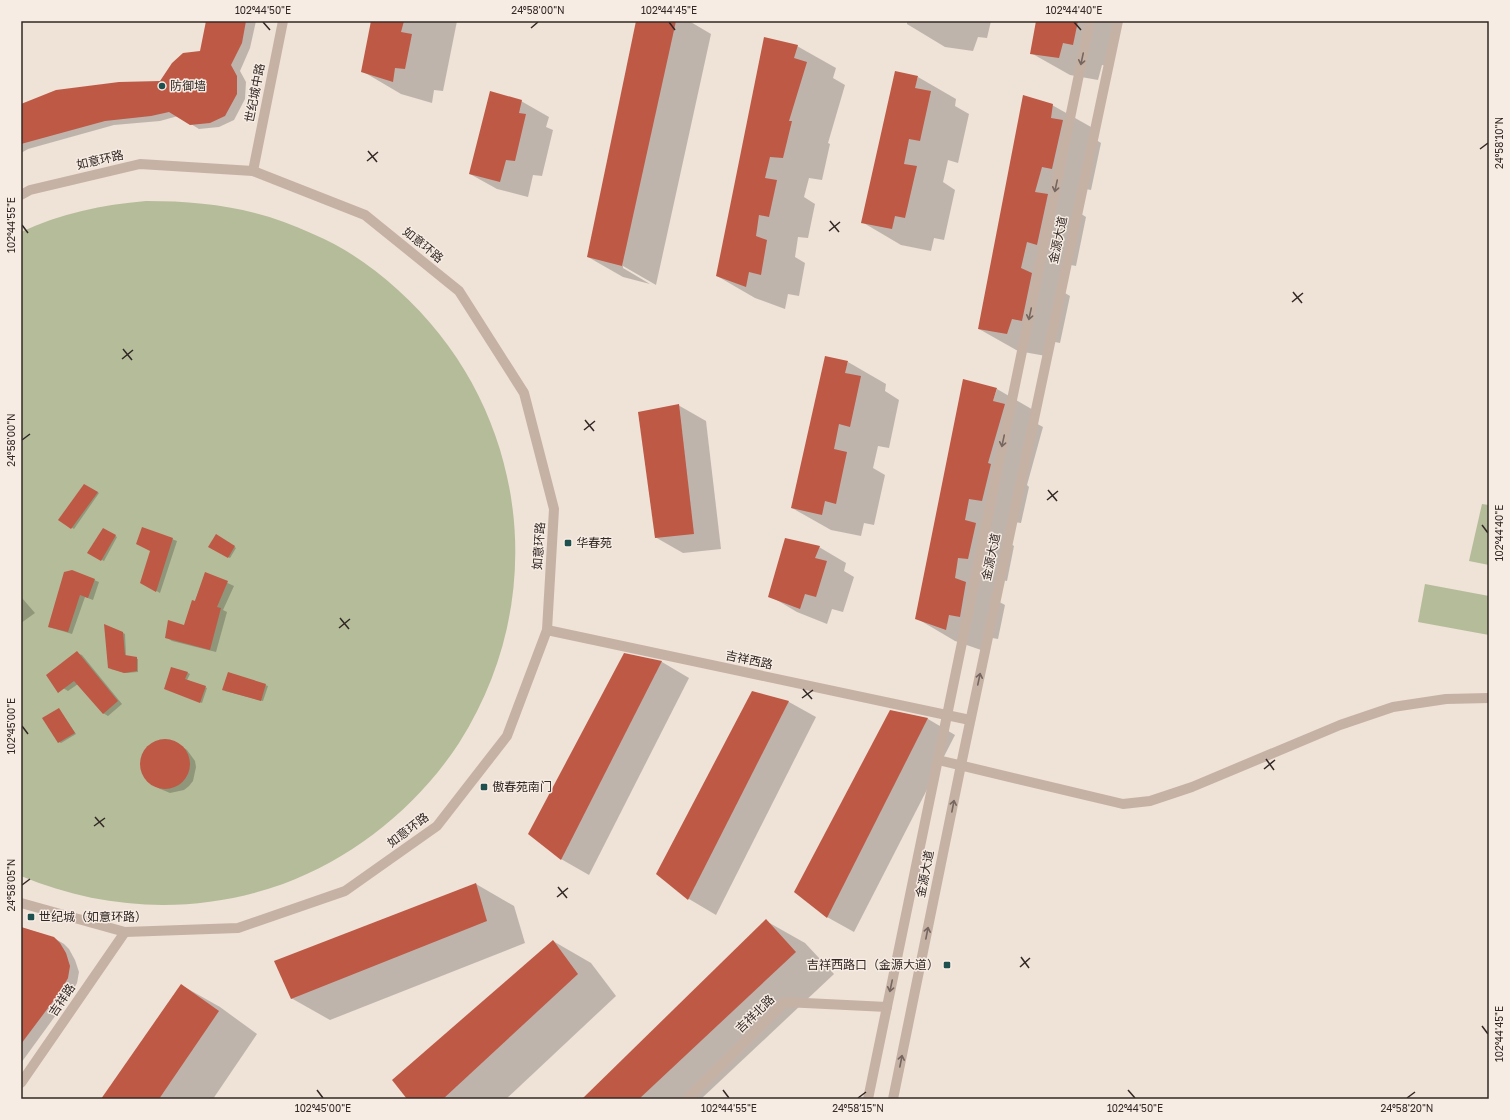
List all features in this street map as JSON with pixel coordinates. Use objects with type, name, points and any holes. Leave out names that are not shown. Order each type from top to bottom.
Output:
[{"type":"street","name":"世纪城中路","points":[[253,171],[283,21]]},
{"type":"street","name":"金源大道","points":[[868,1099],[1090,21]]},
{"type":"street","name":"金源大道","points":[[893,1099],[970,720],[1118,21]]},
{"type":"street","name":"如意环路","points":[[21,195],[30,190],[140,164],[253,171],[365,215],[459,291],[524,393],[554,510],[547,630],[506,736],[437,826],[345,891],[238,928],[125,932],[21,903]]},
{"type":"street","name":"吉祥西路","points":[[547,630],[970,720]]},
{"type":"street","points":[[938,760],[1123,804],[1150,801],[1192,787],[1340,725],[1393,707],[1446,699],[1489,698]]},
{"type":"street","name":"吉祥路","points":[[21,1083],[125,932]]},
{"type":"street","name":"吉祥北路","points":[[687,1099],[785,1002],[887,1007]]},
{"type":"green space","points":[[146,201],[190,202],[231,208],[251,212],[292,225],[325,239],[358,258],[398,290],[442,337],[475,389],[499,446],[512,505],[515,566],[507,627],[489,686],[459,743],[424,788],[404,809],[382,827],[335,860],[310,873],[283,884],[250,894],[218,901],[184,904],[151,905],[118,902],[53,888],[21,876],[21,232],[36,225],[82,211]]},
{"type":"green space","points":[[1482,504],[1489,505],[1489,565],[1469,561]]},
{"type":"green space","points":[[1425,584],[1489,596],[1489,635],[1418,622]]},
{"type":"building","name":"防御墙","points":[[206,21],[246,21],[242,43],[231,65],[237,76],[237,94],[225,116],[210,123],[190,125],[169,112],[151,116],[105,121],[21,144],[21,104],[56,90],[119,82],[160,81],[172,63],[183,53],[200,51]]},
{"type":"building","points":[[371,21],[404,21],[401,32],[412,34],[405,69],[395,68],[393,82],[361,72]]},
{"type":"building","points":[[636,21],[676,21],[622,266],[587,257]]},
{"type":"building","points":[[1036,21],[1078,21],[1073,45],[1063,43],[1059,58],[1030,54]]},
{"type":"building","points":[[764,37],[798,45],[794,58],[807,62],[789,121],[792,121],[783,158],[770,157],[765,178],[777,180],[769,217],[759,215],[756,236],[767,240],[761,275],[749,272],[746,287],[716,276]]},
{"type":"building","points":[[895,71],[918,76],[915,88],[931,91],[920,141],[909,139],[904,164],[917,166],[905,218],[895,216],[892,229],[861,223]]},
{"type":"building","points":[[490,91],[522,100],[519,113],[526,114],[515,161],[506,160],[500,182],[469,174]]},
{"type":"building","points":[[1023,95],[1053,104],[1051,118],[1063,120],[1052,169],[1042,167],[1035,192],[1048,194],[1037,245],[1027,242],[1021,268],[1032,273],[1022,321],[1012,319],[1007,334],[978,329]]},
{"type":"building","points":[[825,356],[848,361],[845,373],[861,376],[850,427],[839,424],[834,449],[847,452],[836,504],[825,501],[822,515],[791,508]]},
{"type":"building","points":[[963,379],[997,388],[993,401],[1005,404],[988,463],[991,464],[982,501],[969,499],[965,520],[976,523],[968,559],[958,558],[955,578],[966,582],[960,617],[949,615],[946,630],[915,619]]},
{"type":"building","points":[[679,404],[694,534],[655,538],[638,412]]},
{"type":"building","points":[[84,484],[98,492],[71,529],[58,520]]},
{"type":"building","points":[[142,527],[173,538],[156,592],[140,583],[150,551],[136,544]]},
{"type":"building","points":[[103,528],[116,535],[101,561],[87,553]]},
{"type":"building","points":[[216,534],[235,546],[228,558],[208,547]]},
{"type":"building","points":[[785,538],[820,546],[815,558],[827,561],[816,597],[805,594],[800,609],[768,597]]},
{"type":"building","points":[[72,570],[95,579],[88,598],[80,595],[68,632],[48,627],[64,572]]},
{"type":"building","points":[[205,572],[228,581],[217,607],[221,608],[210,650],[165,638],[168,620],[184,625],[192,600],[195,601]]},
{"type":"building","points":[[104,624],[123,632],[125,655],[137,657],[137,671],[124,673],[108,668]]},
{"type":"building","points":[[77,651],[118,701],[103,714],[74,681],[58,693],[46,675]]},
{"type":"building","points":[[624,653],[662,661],[561,860],[528,834]]},
{"type":"building","points":[[171,667],[188,672],[185,679],[206,686],[200,703],[164,689]]},
{"type":"building","points":[[228,672],[266,684],[261,701],[222,690]]},
{"type":"building","points":[[752,691],[789,701],[688,900],[656,874]]},
{"type":"building","points":[[59,708],[75,733],[58,743],[42,718]]},
{"type":"building","points":[[890,710],[928,718],[827,918],[794,892]]},
{"type":"building","points":[[165,739],[174,741],[183,746],[188,755],[190,764],[188,773],[183,782],[174,787],[165,789],[156,787],[147,782],[142,773],[140,764],[142,755],[147,746],[156,741]]},
{"type":"building","points":[[476,883],[487,921],[291,999],[274,961]]},
{"type":"building","points":[[766,919],[796,952],[639,1099],[582,1099]]},
{"type":"building","points":[[21,927],[54,937],[66,953],[70,966],[68,978],[60,992],[21,1044]]},
{"type":"building","points":[[553,940],[578,974],[443,1099],[407,1099],[392,1080]]},
{"type":"building","points":[[181,984],[219,1011],[159,1099],[101,1099]]},
{"type":"place","name":"防御墙","points":[[162,86]]},
{"type":"place","name":"华春苑","points":[[568,543]]},
{"type":"place","name":"傲春苑南门","points":[[484,787]]},
{"type":"place","name":"世纪城（如意环路）","points":[[31,917]]},
{"type":"place","name":"吉祥西路口（金源大道）","points":[[947,965]]}]
